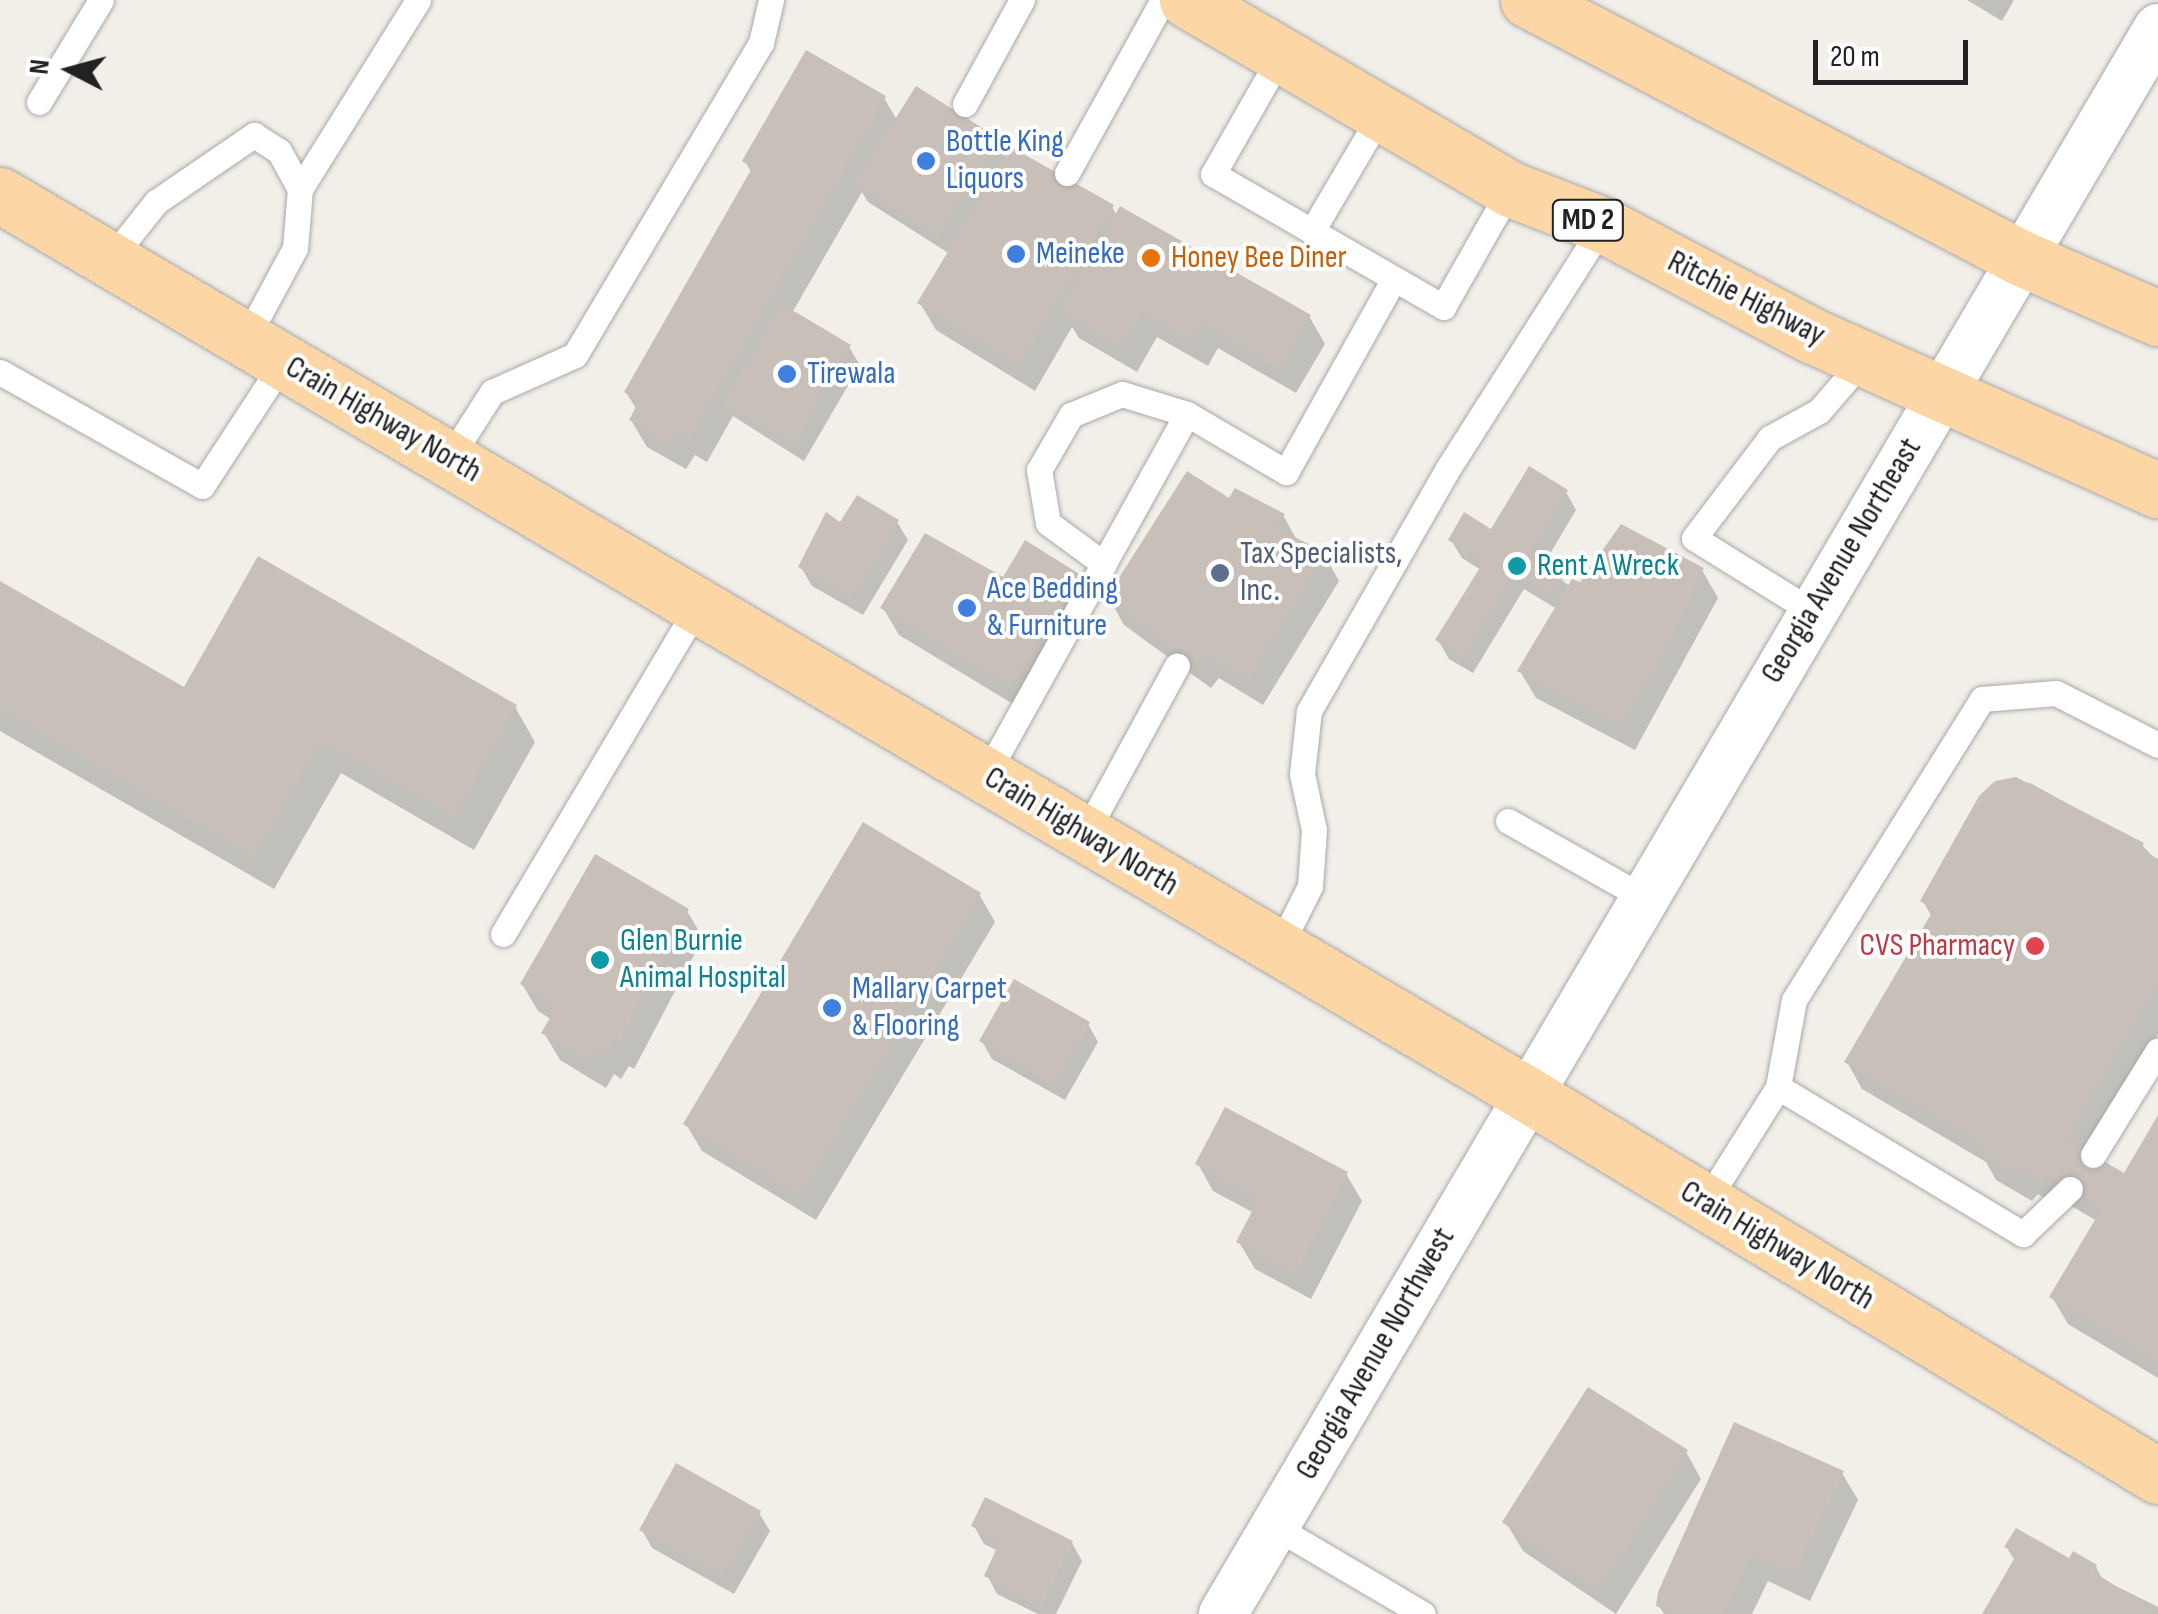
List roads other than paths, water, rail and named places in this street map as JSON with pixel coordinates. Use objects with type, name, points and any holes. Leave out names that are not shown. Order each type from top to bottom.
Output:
[{"type":"main road","name":"Ritchie Highway","points":[[1188,0],[1510,189],[1603,226],[1864,359],[2158,490]]},
{"type":"main road","points":[[1528,0],[2021,258],[2158,318]]},
{"type":"main road","name":"Crain Highway North","points":[[0,195],[1525,1093],[2158,1476]]},
{"type":"street","name":"Georgia Avenue Northeast","points":[[1525,1093],[2158,28]]},
{"type":"street","name":"Georgia Avenue Northwest","points":[[1223,1614],[1525,1093]]},
{"type":"lane","points":[[39,102],[102,0]]},
{"type":"lane","points":[[0,372],[202,486],[264,350],[295,248],[300,189],[418,0]]},
{"type":"lane","points":[[449,459],[492,392],[575,355],[761,43],[771,0]]},
{"type":"lane","points":[[965,104],[1022,0]]},
{"type":"lane","points":[[1067,173],[1162,0]]},
{"type":"lane","points":[[1281,56],[1213,174],[1312,232],[1443,307],[1510,189]]},
{"type":"lane","points":[[1312,232],[1381,114]]},
{"type":"lane","points":[[110,260],[156,202],[254,135],[279,151],[300,189]]},
{"type":"lane","points":[[1278,948],[1310,886],[1314,830],[1302,774],[1308,711],[1447,470],[1603,226]]},
{"type":"lane","points":[[1104,564],[1048,523],[1039,470],[1071,415],[1122,394],[1187,414],[1286,472],[1394,278]]},
{"type":"lane","points":[[1813,612],[1694,538],[1770,438],[1818,411],[1864,359]]},
{"type":"lane","points":[[986,776],[1187,414]]},
{"type":"lane","points":[[503,934],[698,606]]},
{"type":"lane","points":[[1085,834],[1177,665]]},
{"type":"lane","points":[[1706,1202],[1778,1087],[1794,1000],[1982,699],[2056,693],[2158,746]]},
{"type":"lane","points":[[1508,821],[1642,896]]},
{"type":"lane","points":[[2093,1155],[2158,1050]]},
{"type":"lane","points":[[1778,1087],[2022,1234],[2070,1189]]},
{"type":"lane","points":[[1276,1528],[1423,1614]]},
{"type":"place","name":"Bottle King Liquors","points":[[926,161]]},
{"type":"place","name":"Meineke","points":[[1016,254]]},
{"type":"place","name":"Honey Bee Diner","points":[[1151,258]]},
{"type":"place","name":"Tirewala","points":[[787,374]]},
{"type":"place","name":"Rent A Wreck","points":[[1517,566]]},
{"type":"place","name":"Tax Specialists, Inc.","points":[[1220,573]]},
{"type":"place","name":"Ace Bedding & Furniture","points":[[967,608]]},
{"type":"place","name":"CVS Pharmacy","points":[[2035,946]]},
{"type":"place","name":"Glen Burnie Animal Hospital","points":[[600,960]]},
{"type":"place","name":"Mallary Carpet & Flooring","points":[[832,1008]]}]
